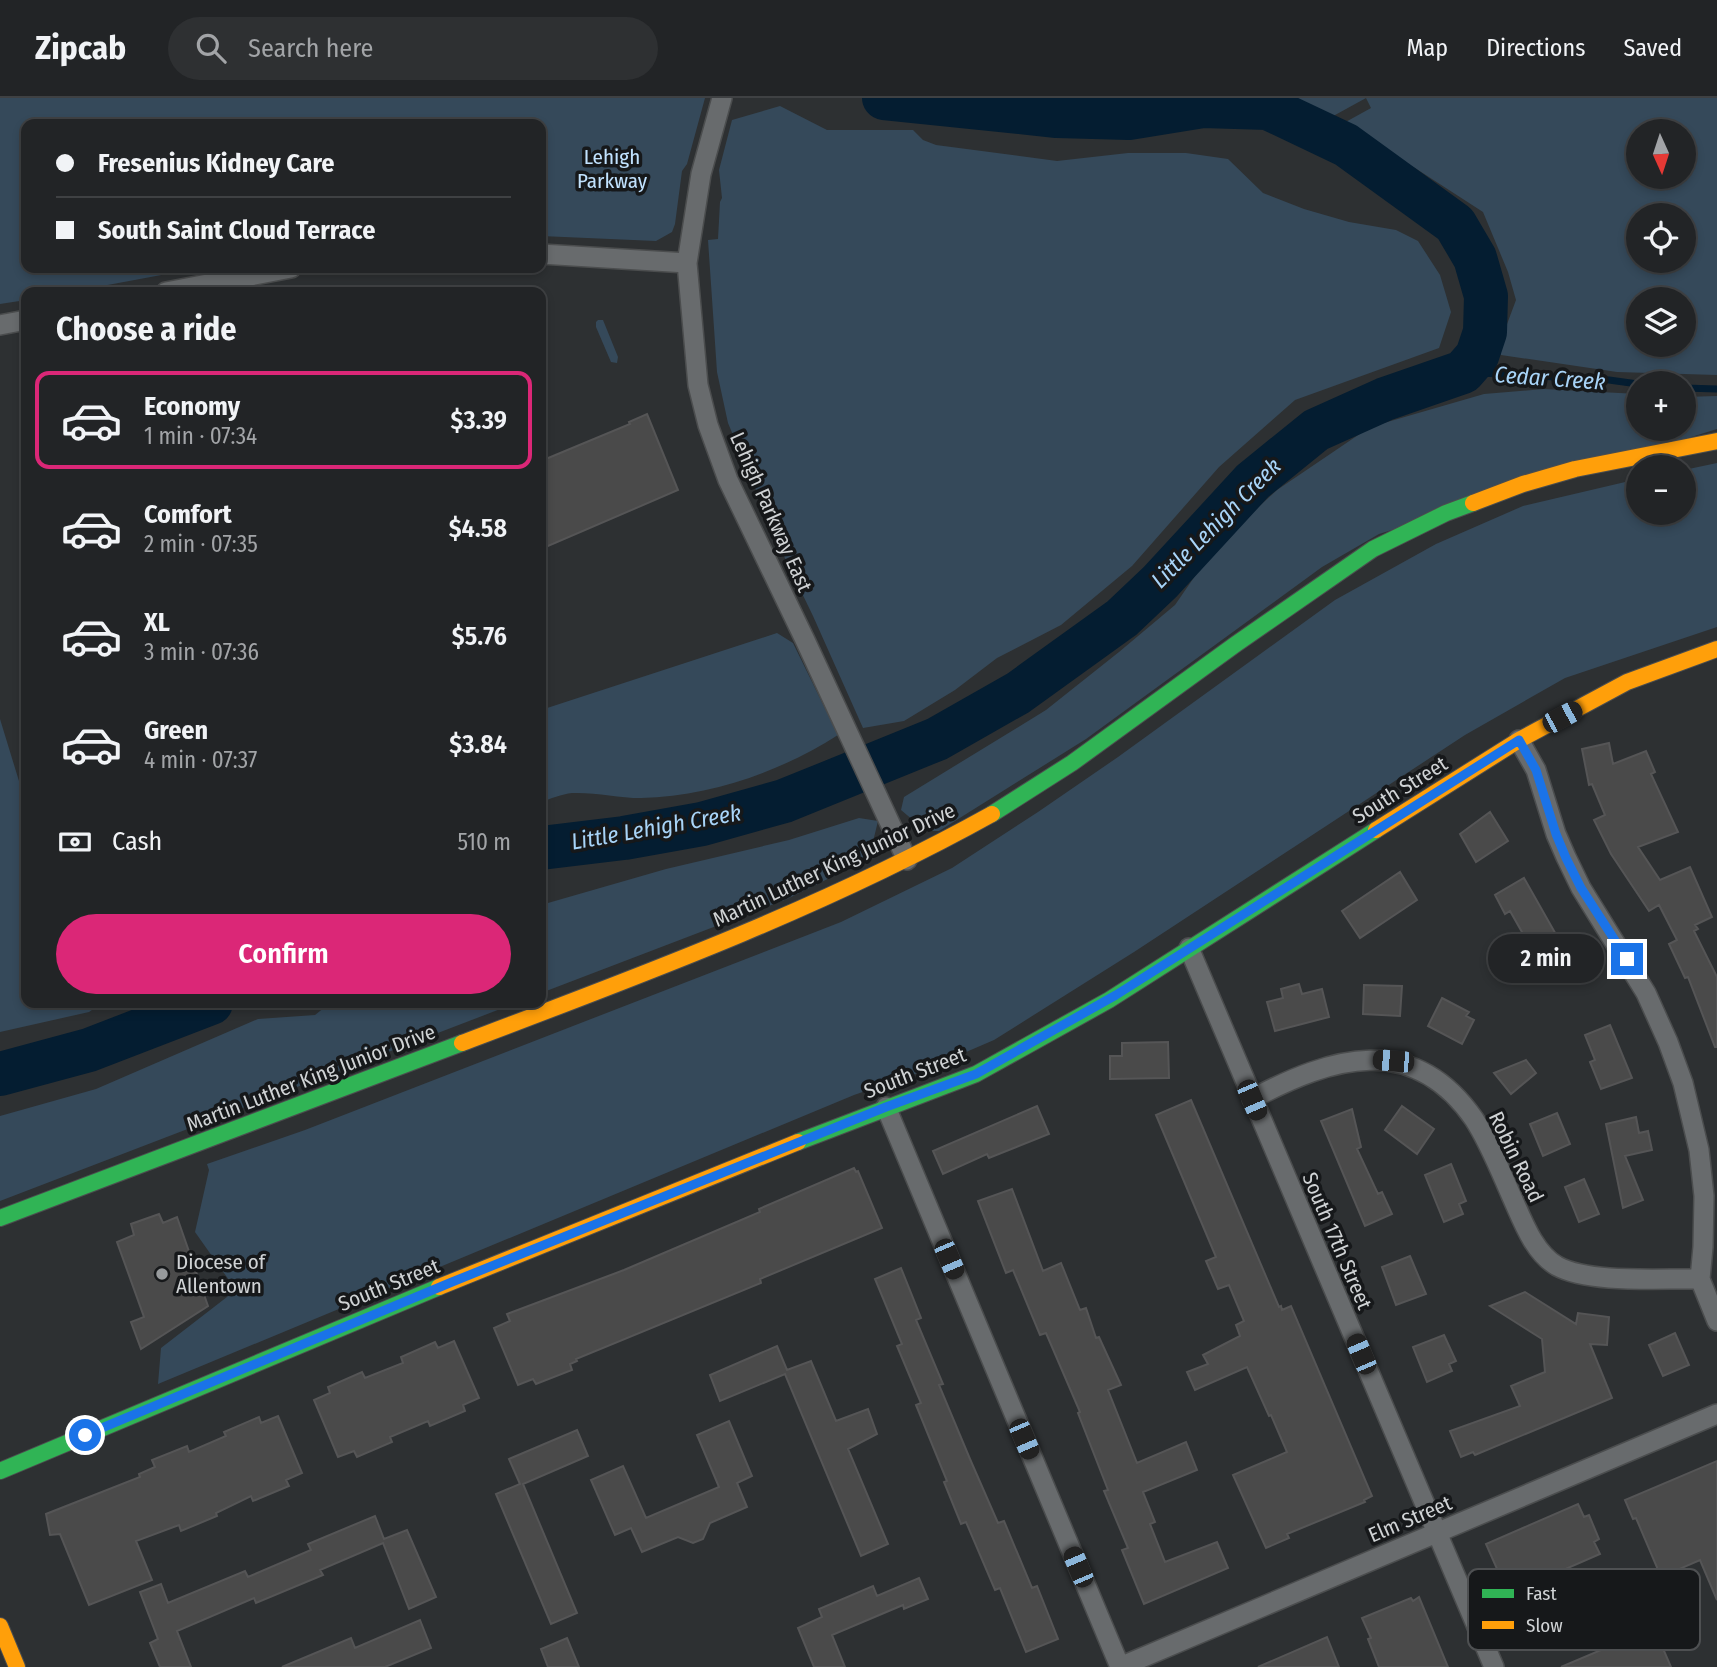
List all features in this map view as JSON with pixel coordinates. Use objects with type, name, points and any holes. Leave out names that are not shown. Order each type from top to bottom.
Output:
[{"type":"street","name":"Lehigh Parkway East","points":[[722,98],[701,174],[688,264],[698,385],[708,425],[728,481],[907,860]]},
{"type":"street","points":[[546,254],[688,264]]},
{"type":"street","points":[[192,287],[265,273]]},
{"type":"street","points":[[0,325],[21,321]]},
{"type":"street","name":"Martin Luther King Junior Drive","points":[[0,1218],[652,971],[815,903],[907,860],[991,814],[1072,763],[1373,549],[1446,513],[1522,484],[1575,469],[1717,441]]},
{"type":"street","name":"South Street","points":[[0,1471],[439,1287],[886,1107],[976,1074],[1109,1000],[1519,740],[1627,682],[1717,649]]},
{"type":"street","points":[[1519,740],[1536,770],[1566,858],[1581,888],[1646,993],[1683,1083],[1699,1150],[1704,1196],[1700,1279],[1717,1321]]},
{"type":"street","name":"South 17th Street","points":[[1189,948],[1468,1605]]},
{"type":"street","name":"Robin Road","points":[[1252,1100],[1291,1079],[1337,1064],[1367,1059],[1393,1061],[1418,1069],[1440,1082],[1475,1120],[1528,1232],[1540,1251],[1557,1266],[1579,1273],[1608,1277],[1700,1279]]},
{"type":"street","points":[[886,1107],[1120,1667]]},
{"type":"street","name":"Elm Street","points":[[1120,1667],[1717,1413]]},
{"type":"street","points":[[0,1626],[17,1665]]},
{"type":"street","name":"South 17th Street","points":[[1487,1650],[1494,1667]]},
{"type":"green space","name":"Lehigh Parkway","points":[[0,98],[705,98],[687,164],[682,171],[675,224],[672,232],[656,241],[546,236],[546,119],[21,119],[21,273],[172,273],[97,287],[21,287],[21,301],[0,304]]},
{"type":"green space","points":[[1287,98],[1366,98],[1326,120],[1323,114]]},
{"type":"green space","points":[[1366,98],[1717,98],[1717,375],[1696,374],[1696,371],[1617,372],[1501,355],[1500,343],[1516,300],[1508,272],[1483,212],[1415,168],[1333,129],[1371,108]]},
{"type":"green space","points":[[780,106],[827,130],[913,130],[923,140],[936,145],[1057,161],[1128,153],[1186,153],[1228,159],[1263,193],[1349,222],[1396,230],[1418,241],[1440,275],[1451,312],[1439,348],[1295,400],[1219,467],[1132,566],[1061,625],[997,658],[955,690],[904,721],[863,728],[781,550],[728,423],[717,372],[708,240],[718,239],[722,198],[719,170],[732,120]]},
{"type":"green space","points":[[598,320],[603,320],[618,357],[617,363],[611,362],[596,327]]},
{"type":"green space","points":[[1544,389],[1626,393],[1626,441],[1678,441],[1626,455],[1626,457],[1379,534],[1322,567],[1086,739],[939,831],[926,831],[901,810],[904,797],[1046,710],[1175,605],[1215,547],[1277,490],[1370,427],[1484,394]]},
{"type":"green space","points":[[1717,396],[1717,429],[1696,436],[1696,397]]},
{"type":"green space","points":[[1717,463],[1717,627],[1565,678],[1465,735],[1134,952],[994,1040],[915,1074],[854,1095],[158,1384],[161,1348],[236,1290],[195,1232],[209,1170],[207,1164],[305,1130],[841,922],[952,868],[1118,757],[1335,600],[1436,544],[1523,506],[1626,482],[1626,525],[1696,525],[1696,467]]},
{"type":"green space","points":[[777,633],[793,643],[838,735],[769,771],[693,793],[641,798],[572,793],[546,800],[546,708]]},
{"type":"green space","points":[[0,719],[21,788],[21,1008],[95,1008],[89,1012],[0,1032]]},
{"type":"green space","points":[[859,818],[878,821],[870,854],[860,863],[787,899],[546,991],[546,904],[666,869],[789,840]]},
{"type":"green space","points":[[324,1008],[503,1008],[0,1201],[0,1116],[96,1089],[258,1019],[315,1015]]},
{"type":"building","points":[[647,414],[678,490],[546,547],[546,459],[630,424],[629,422]]},
{"type":"building","points":[[1609,743],[1613,764],[1646,751],[1655,772],[1651,774],[1678,832],[1638,847],[1660,880],[1690,867],[1712,917],[1695,925],[1698,929],[1694,931],[1717,977],[1717,1047],[1688,977],[1685,978],[1669,944],[1677,940],[1659,905],[1649,911],[1611,854],[1594,820],[1605,815],[1592,784],[1589,785],[1582,749]]},
{"type":"building","points":[[1490,812],[1508,841],[1476,862],[1460,834]]},
{"type":"building","points":[[1400,872],[1417,900],[1360,938],[1342,911]]},
{"type":"building","points":[[1524,878],[1571,961],[1547,976],[1510,911],[1505,914],[1495,895]]},
{"type":"building","points":[[1299,984],[1302,994],[1322,989],[1329,1017],[1275,1031],[1267,1002],[1283,998],[1281,989]]},
{"type":"building","points":[[1364,985],[1402,986],[1400,1016],[1363,1014]]},
{"type":"building","points":[[1442,998],[1469,1012],[1466,1016],[1474,1020],[1462,1044],[1428,1026]]},
{"type":"building","points":[[1610,1025],[1632,1078],[1601,1089],[1590,1062],[1595,1060],[1585,1035]]},
{"type":"building","points":[[1168,1042],[1169,1078],[1110,1079],[1110,1056],[1122,1056],[1122,1043]]},
{"type":"building","points":[[1526,1060],[1536,1073],[1511,1094],[1494,1073]]},
{"type":"building","points":[[1191,1100],[1279,1307],[1281,1306],[1282,1310],[1291,1306],[1372,1496],[1364,1500],[1365,1502],[1287,1534],[1289,1538],[1266,1548],[1233,1475],[1287,1452],[1271,1415],[1269,1416],[1247,1367],[1195,1390],[1187,1372],[1208,1364],[1203,1355],[1240,1336],[1236,1325],[1244,1321],[1229,1285],[1218,1289],[1206,1261],[1216,1257],[1156,1115]]},
{"type":"building","points":[[1037,1106],[1049,1134],[989,1158],[987,1154],[943,1174],[933,1151]]},
{"type":"building","points":[[1402,1106],[1434,1129],[1417,1154],[1385,1130]]},
{"type":"building","points":[[1352,1109],[1361,1147],[1357,1149],[1378,1194],[1382,1192],[1392,1214],[1365,1226],[1321,1121]]},
{"type":"building","points":[[1557,1113],[1570,1144],[1543,1156],[1530,1124]]},
{"type":"building","points":[[1636,1117],[1639,1133],[1648,1131],[1652,1150],[1625,1156],[1643,1200],[1623,1208],[1606,1124]]},
{"type":"building","points":[[1451,1164],[1466,1201],[1459,1204],[1463,1214],[1444,1222],[1425,1175]]},
{"type":"building","points":[[854,1168],[858,1171],[882,1228],[760,1279],[761,1283],[576,1359],[577,1361],[570,1364],[572,1370],[536,1384],[533,1379],[518,1385],[494,1328],[510,1321],[507,1314],[624,1270],[760,1212],[759,1209]]},
{"type":"building","points":[[1584,1179],[1599,1214],[1579,1222],[1565,1187]]},
{"type":"building","points":[[1012,1189],[1043,1271],[1061,1263],[1080,1310],[1086,1308],[1096,1338],[1099,1337],[1121,1385],[1108,1390],[1137,1463],[1186,1442],[1197,1470],[1143,1492],[1155,1522],[1150,1524],[1165,1562],[1217,1542],[1228,1568],[1144,1604],[1122,1550],[1128,1548],[1104,1491],[1108,1490],[1078,1413],[1080,1412],[1046,1333],[1040,1335],[1013,1270],[1006,1273],[978,1201]]},
{"type":"building","name":"Diocese of Allentown","points":[[159,1214],[163,1223],[177,1217],[208,1306],[141,1349],[131,1322],[144,1317],[117,1242],[134,1235],[131,1224]]},
{"type":"building","points":[[1410,1256],[1426,1294],[1396,1305],[1382,1267]]},
{"type":"building","points":[[901,1268],[921,1318],[916,1320],[943,1384],[939,1385],[970,1459],[998,1523],[1004,1521],[1032,1588],[1037,1586],[1058,1639],[1026,1652],[1000,1588],[995,1590],[966,1522],[961,1524],[944,1482],[947,1481],[916,1405],[921,1403],[897,1346],[902,1344],[875,1279]]},
{"type":"building","points":[[1525,1292],[1576,1324],[1578,1313],[1609,1317],[1607,1345],[1590,1344],[1612,1398],[1475,1455],[1473,1452],[1461,1457],[1450,1431],[1520,1406],[1511,1386],[1545,1372],[1542,1339],[1490,1306]]},
{"type":"building","points":[[1675,1333],[1689,1365],[1663,1376],[1649,1345]]},
{"type":"building","points":[[1444,1335],[1456,1361],[1449,1364],[1452,1371],[1427,1382],[1413,1347]]},
{"type":"building","points":[[454,1341],[479,1398],[463,1405],[465,1411],[430,1426],[428,1421],[390,1437],[392,1442],[357,1457],[354,1451],[338,1457],[314,1400],[330,1393],[328,1387],[362,1372],[365,1378],[403,1363],[401,1357],[435,1342],[438,1348]]},
{"type":"building","points":[[777,1346],[787,1370],[811,1361],[836,1421],[868,1409],[877,1434],[848,1449],[888,1544],[861,1556],[785,1374],[720,1401],[710,1375]]},
{"type":"building","points":[[278,1416],[302,1473],[286,1480],[289,1486],[253,1501],[251,1496],[216,1513],[217,1516],[181,1531],[179,1525],[136,1541],[152,1580],[89,1605],[60,1534],[50,1535],[46,1514],[140,1477],[139,1474],[155,1467],[152,1460],[187,1446],[189,1452],[226,1436],[224,1432],[259,1417],[261,1423]]},
{"type":"building","points":[[729,1421],[752,1476],[737,1483],[747,1507],[710,1523],[703,1539],[693,1543],[678,1537],[642,1552],[631,1528],[615,1535],[591,1480],[623,1466],[646,1518],[719,1487],[697,1435]]},
{"type":"building","points":[[577,1430],[588,1456],[523,1484],[577,1613],[551,1624],[496,1494],[520,1484],[509,1459]]},
{"type":"building","points":[[1717,1461],[1717,1600],[1700,1560],[1679,1569],[1658,1569],[1636,1518],[1633,1519],[1625,1500]]},
{"type":"building","points":[[1578,1504],[1584,1517],[1589,1515],[1599,1539],[1594,1542],[1600,1554],[1566,1569],[1497,1569],[1486,1544]]},
{"type":"building","points":[[375,1516],[384,1539],[407,1530],[436,1597],[409,1609],[383,1543],[320,1570],[323,1575],[256,1603],[254,1598],[177,1631],[191,1667],[160,1667],[150,1643],[158,1639],[140,1592],[161,1584],[168,1603],[245,1571],[248,1577],[311,1550],[308,1544]]},
{"type":"building","points":[[919,1578],[928,1599],[904,1609],[903,1605],[832,1635],[845,1667],[814,1667],[798,1628],[822,1617],[819,1609],[873,1586],[877,1596]]},
{"type":"building","points":[[1419,1597],[1448,1667],[1379,1667],[1362,1618]]},
{"type":"building","points":[[420,1620],[431,1648],[385,1667],[282,1667],[351,1638],[355,1648]]},
{"type":"building","points":[[1327,1637],[1339,1667],[1258,1667]]},
{"type":"building","points":[[567,1638],[579,1667],[548,1667],[541,1649]]},
{"type":"building","points":[[1601,1650],[1664,1650],[1671,1667],[1561,1667]]},
{"type":"waterway","name":"Little Lehigh Creek","points":[[546,847],[624,838],[702,824],[784,801],[937,739],[1018,693],[1122,618],[1160,582],[1253,481],[1316,430],[1385,399],[1463,372],[1477,356],[1485,332],[1486,296],[1475,258],[1455,224],[1346,145],[1268,108],[1203,106],[1129,118],[1057,116],[884,98]]},
{"type":"waterway","name":"Cedar Creek","points":[[1463,372],[1626,382]]},
{"type":"waterway","name":"Cedar Creek","points":[[1696,388],[1717,389]]},
{"type":"waterway","name":"Little Lehigh Creek","points":[[0,1074],[89,1050],[198,1008]]},
{"type":"traffic: fast","points":[[992,814],[1072,763],[1373,549],[1446,513],[1473,503]]},
{"type":"traffic: fast","points":[[798,1142],[976,1074],[1109,1000],[1376,830]]},
{"type":"traffic: fast","points":[[0,1218],[462,1043]]},
{"type":"traffic: fast","points":[[0,1471],[439,1287]]},
{"type":"traffic: slow","points":[[1473,503],[1523,484],[1575,469],[1717,441]]},
{"type":"traffic: slow","points":[[1376,830],[1519,740],[1627,682],[1717,649]]},
{"type":"traffic: slow","points":[[462,1043],[797,910],[863,880],[992,814]]},
{"type":"traffic: slow","points":[[439,1287],[798,1142]]},
{"type":"traffic: slow","points":[[0,1626],[17,1667]]},
{"type":"place","name":"Diocese of Allentown","points":[[162,1274]]},
{"type":"route","points":[[85,1435],[452,1282],[886,1107],[976,1074],[1116,995],[1519,740],[1536,770],[1566,858],[1581,888],[1627,959]]}]
